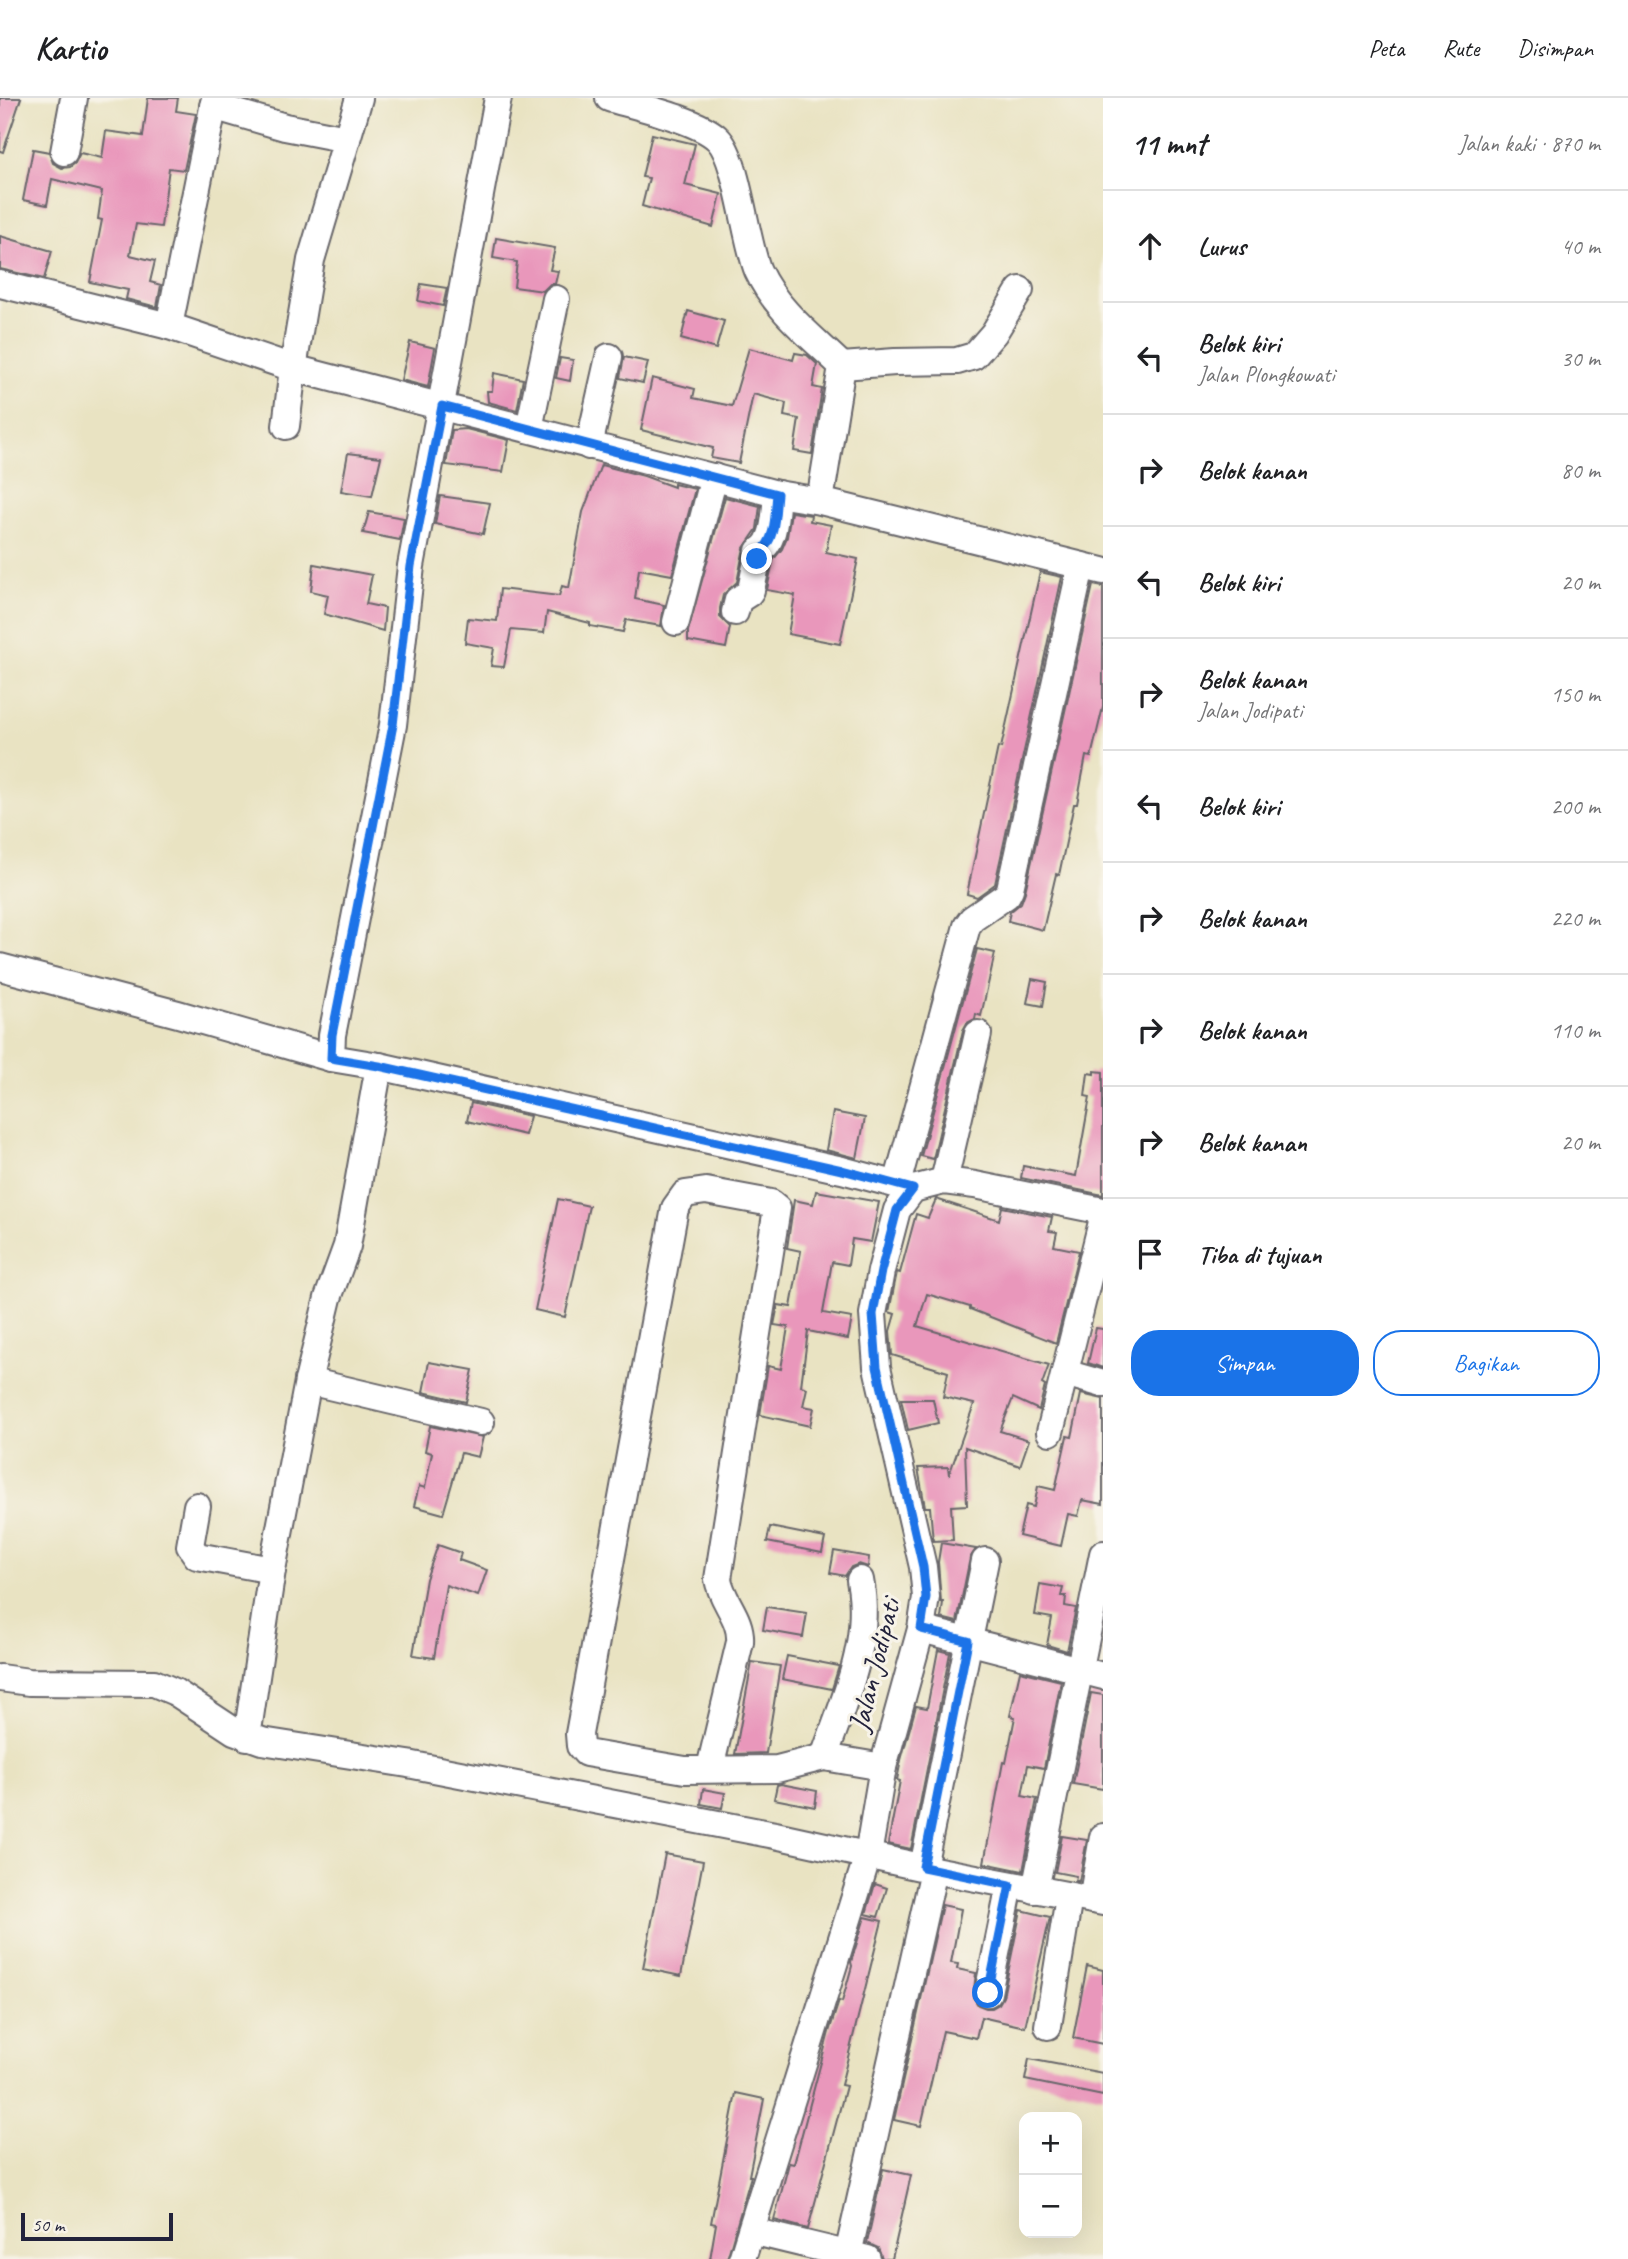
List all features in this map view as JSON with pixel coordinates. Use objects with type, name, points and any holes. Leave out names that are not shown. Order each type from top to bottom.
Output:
[{"type":"street","points":[[64,152],[74,98]]},
{"type":"street","points":[[286,426],[311,260],[359,98]]},
{"type":"street","points":[[331,1058],[332,1035],[393,725],[411,566],[498,98]]},
{"type":"street","points":[[609,98],[686,122],[718,139],[735,180],[758,270],[775,301],[842,366],[957,361],[974,356],[994,333],[1020,290]]},
{"type":"street","points":[[169,326],[214,102],[285,127],[347,139]]},
{"type":"street","points":[[0,284],[169,326],[293,368],[589,446],[777,494],[820,501],[1092,568]]},
{"type":"street","points":[[530,429],[556,299]]},
{"type":"street","points":[[589,446],[609,357]]},
{"type":"street","points":[[820,501],[842,366]]},
{"type":"street","points":[[677,622],[714,477]]},
{"type":"street","points":[[735,612],[738,600],[751,590],[760,551],[770,540],[777,494]]},
{"type":"street","name":"Jalan Jodipati","points":[[742,2259],[868,1855],[883,1767],[921,1629],[926,1597],[923,1567],[877,1367],[873,1314],[881,1271],[905,1186],[967,926],[972,919],[1007,895],[1010,889],[1092,568]]},
{"type":"street","points":[[0,967],[331,1058],[379,1066],[842,1170],[876,1181],[905,1186],[944,1181],[975,1185],[1103,1211]]},
{"type":"street","points":[[944,1181],[978,1034]]},
{"type":"street","points":[[247,1737],[272,1570],[308,1381],[328,1298],[347,1246],[379,1066]]},
{"type":"street","points":[[710,1768],[740,1642],[741,1632],[719,1579],[776,1208],[771,1203],[698,1190],[685,1194],[675,1208],[580,1746],[586,1753],[685,1770],[777,1769],[824,1758],[883,1767]]},
{"type":"street","points":[[1050,1432],[1103,1218]]},
{"type":"street","points":[[1065,1373],[1103,1384]]},
{"type":"street","points":[[308,1381],[481,1422]]},
{"type":"street","points":[[197,1506],[190,1546],[197,1556],[272,1570]]},
{"type":"street","points":[[988,1993],[1091,1673],[1103,1554]]},
{"type":"street","points":[[751,2231],[854,2258],[985,1561]]},
{"type":"street","points":[[824,1758],[861,1648],[863,1598],[860,1580]]},
{"type":"street","points":[[921,1629],[1091,1673]]},
{"type":"street","points":[[0,1678],[29,1682],[154,1683],[175,1692],[247,1737],[761,1832],[1088,1900]]},
{"type":"street","points":[[1048,2026],[1088,1900],[1103,1838]]},
{"type":"building","points":[[0,98],[21,98],[3,152],[0,151]]},
{"type":"building","points":[[148,98],[178,98],[176,111],[196,114],[184,170],[169,168],[161,227],[136,224],[130,255],[155,261],[150,282],[161,285],[157,307],[126,299],[128,290],[90,282],[102,220],[98,219],[102,191],[52,179],[47,205],[23,200],[33,149],[49,152],[53,163],[62,168],[75,163],[80,153],[102,158],[106,131],[143,136]]},
{"type":"building","points":[[652,134],[695,144],[685,185],[721,194],[713,227],[642,206],[649,178],[642,177]]},
{"type":"building","points":[[0,236],[52,251],[44,279],[0,269]]},
{"type":"building","points":[[496,238],[555,248],[550,270],[558,271],[555,284],[550,284],[543,291],[514,287],[517,262],[493,258]]},
{"type":"building","points":[[421,284],[447,288],[443,306],[418,301]]},
{"type":"building","points":[[688,311],[724,321],[716,349],[681,339]]},
{"type":"building","points":[[410,342],[435,348],[428,387],[401,380]]},
{"type":"building","points":[[749,348],[793,360],[795,353],[807,355],[817,364],[813,387],[822,389],[812,454],[794,451],[799,419],[784,416],[786,403],[753,394],[739,463],[711,458],[713,448],[641,430],[652,378],[695,389],[693,398],[732,406]]},
{"type":"building","points":[[624,357],[648,362],[643,383],[620,378]]},
{"type":"building","points":[[560,358],[573,360],[570,381],[556,378]]},
{"type":"building","points":[[494,373],[523,379],[517,410],[488,402],[487,391],[492,391]]},
{"type":"building","points":[[466,429],[509,440],[503,472],[446,465],[452,430]]},
{"type":"building","points":[[348,453],[381,457],[372,496],[341,491]]},
{"type":"building","points":[[601,465],[674,487],[674,484],[695,489],[672,575],[639,569],[635,599],[664,605],[661,626],[626,620],[623,632],[590,626],[590,623],[547,612],[544,633],[511,630],[504,667],[491,666],[494,648],[465,643],[468,618],[497,621],[500,589],[559,596],[562,586],[569,588],[583,512]]},
{"type":"building","points":[[440,496],[490,503],[483,534],[435,524]]},
{"type":"building","points":[[725,497],[760,506],[757,529],[744,548],[737,582],[723,595],[720,617],[730,627],[726,648],[688,641],[688,631]]},
{"type":"building","points":[[369,512],[404,518],[400,540],[363,533]]},
{"type":"building","points":[[791,512],[811,515],[810,521],[831,525],[826,552],[858,559],[840,644],[788,634],[795,595],[767,590],[773,560],[787,537]]},
{"type":"building","points":[[314,564],[372,575],[366,604],[385,608],[383,631],[324,614],[328,595],[311,591]]},
{"type":"building","points":[[1040,572],[1062,577],[995,884],[977,897],[967,894],[998,747],[1001,748]]},
{"type":"building","points":[[1093,585],[1103,587],[1103,707],[1091,757],[1086,756],[1077,804],[1074,804],[1059,875],[1056,874],[1043,930],[1008,921],[1010,912],[1021,903],[1025,892]]},
{"type":"building","points":[[977,949],[995,953],[981,1016],[976,1014],[975,1019],[967,1023],[963,1030],[933,1159],[921,1156]]},
{"type":"building","points":[[1032,979],[1047,982],[1043,1006],[1027,1003]]},
{"type":"building","points":[[1094,1071],[1103,1072],[1103,1195],[1021,1178],[1023,1166],[1076,1176],[1090,1097],[1085,1096],[1088,1073],[1094,1074]]},
{"type":"building","points":[[471,1103],[530,1116],[525,1135],[467,1121]]},
{"type":"building","points":[[833,1112],[865,1118],[857,1158],[826,1150]]},
{"type":"building","points":[[816,1191],[879,1202],[871,1242],[852,1239],[848,1265],[832,1262],[823,1313],[852,1318],[848,1339],[808,1331],[801,1386],[807,1388],[803,1406],[814,1408],[810,1426],[760,1415],[768,1366],[781,1369],[788,1327],[774,1325],[778,1305],[791,1307],[801,1251],[787,1248],[794,1200],[813,1204]]},
{"type":"building","points":[[558,1199],[589,1206],[565,1317],[535,1310]]},
{"type":"building","points":[[936,1199],[999,1220],[1002,1207],[1052,1217],[1049,1231],[1057,1232],[1054,1246],[1079,1251],[1056,1343],[970,1307],[927,1294],[917,1326],[1049,1365],[1042,1384],[1045,1386],[1039,1410],[1013,1398],[1000,1431],[1029,1440],[1020,1466],[965,1447],[967,1505],[951,1506],[953,1540],[933,1541],[930,1507],[925,1507],[918,1468],[948,1467],[949,1475],[974,1404],[943,1397],[948,1372],[892,1355],[890,1331],[895,1314],[889,1312],[897,1272],[900,1273],[916,1214],[928,1218]]},
{"type":"building","points":[[1096,1328],[1103,1329],[1103,1368],[1088,1363]]},
{"type":"building","points":[[429,1362],[473,1370],[466,1402],[423,1392]]},
{"type":"building","points":[[1081,1394],[1103,1399],[1103,1504],[1082,1500],[1078,1516],[1068,1514],[1061,1546],[1019,1536],[1026,1505],[1034,1507],[1038,1486],[1055,1490],[1067,1436],[1072,1437]]},
{"type":"building","points":[[901,1399],[933,1399],[938,1423],[908,1430]]},
{"type":"building","points":[[430,1426],[483,1437],[478,1457],[461,1453],[443,1514],[414,1506],[419,1486],[425,1488],[432,1453],[425,1451]]},
{"type":"building","points":[[770,1527],[825,1538],[822,1553],[767,1542]]},
{"type":"building","points":[[941,1543],[976,1549],[970,1558],[957,1622],[941,1618],[943,1602],[938,1562]]},
{"type":"building","points":[[438,1545],[461,1553],[459,1560],[487,1570],[478,1596],[446,1585],[434,1658],[413,1655],[426,1579]]},
{"type":"building","points":[[834,1551],[869,1557],[868,1567],[859,1564],[851,1567],[845,1576],[830,1573]]},
{"type":"building","points":[[1040,1584],[1063,1588],[1061,1596],[1066,1596],[1065,1606],[1076,1608],[1067,1651],[1047,1645],[1052,1618],[1035,1615]]},
{"type":"building","points":[[767,1607],[807,1613],[803,1637],[763,1630]]},
{"type":"building","points":[[938,1650],[950,1653],[911,1849],[888,1844],[900,1781],[897,1780],[901,1760],[916,1706],[927,1708]]},
{"type":"building","points":[[787,1656],[839,1666],[832,1689],[782,1679]]},
{"type":"building","points":[[752,1662],[780,1666],[766,1753],[735,1754]]},
{"type":"building","points":[[1020,1671],[1061,1681],[1044,1768],[1028,1765],[1022,1796],[1037,1799],[1023,1871],[984,1863],[1003,1762],[1006,1763],[1015,1717],[1010,1716]]},
{"type":"building","points":[[1091,1693],[1103,1695],[1103,1789],[1073,1784]]},
{"type":"building","points":[[777,1785],[817,1791],[815,1807],[774,1799]]},
{"type":"building","points":[[703,1789],[725,1793],[722,1808],[701,1804]]},
{"type":"building","points":[[1062,1836],[1087,1840],[1079,1881],[1075,1881],[1076,1876],[1055,1872]]},
{"type":"building","points":[[665,1854],[703,1861],[681,1976],[643,1968]]},
{"type":"building","points":[[875,1884],[887,1888],[878,1917],[866,1914]]},
{"type":"building","points":[[942,1905],[961,1909],[951,1963],[958,1964],[957,1969],[976,1973],[973,1997],[978,2005],[986,2008],[999,2004],[1003,1997],[1021,1910],[1050,1917],[1025,2027],[981,2017],[976,2038],[943,2031],[921,2126],[894,2120]]},
{"type":"building","points":[[865,1917],[882,1921],[841,2085],[846,2086],[808,2229],[774,2220],[789,2163],[794,2164],[829,2032],[839,2001],[842,2002]]},
{"type":"building","points":[[1087,1966],[1103,1970],[1103,2044],[1073,2038]]},
{"type":"building","points":[[1029,2059],[1103,2073],[1103,2096],[1025,2080]]},
{"type":"building","points":[[736,2093],[764,2099],[751,2176],[727,2259],[710,2259],[716,2224],[711,2223]]},
{"type":"building","points":[[883,2169],[911,2175],[892,2259],[882,2259],[878,2248],[867,2243]]},
{"type":"route","points":[[757,559],[770,540],[777,494],[442,406],[411,566],[393,725],[356,904],[332,1035],[331,1058],[379,1066],[842,1170],[913,1189],[897,1210],[881,1271],[873,1314],[877,1367],[923,1567],[926,1597],[921,1629],[968,1641],[923,1867],[1010,1885],[988,1993]]}]
